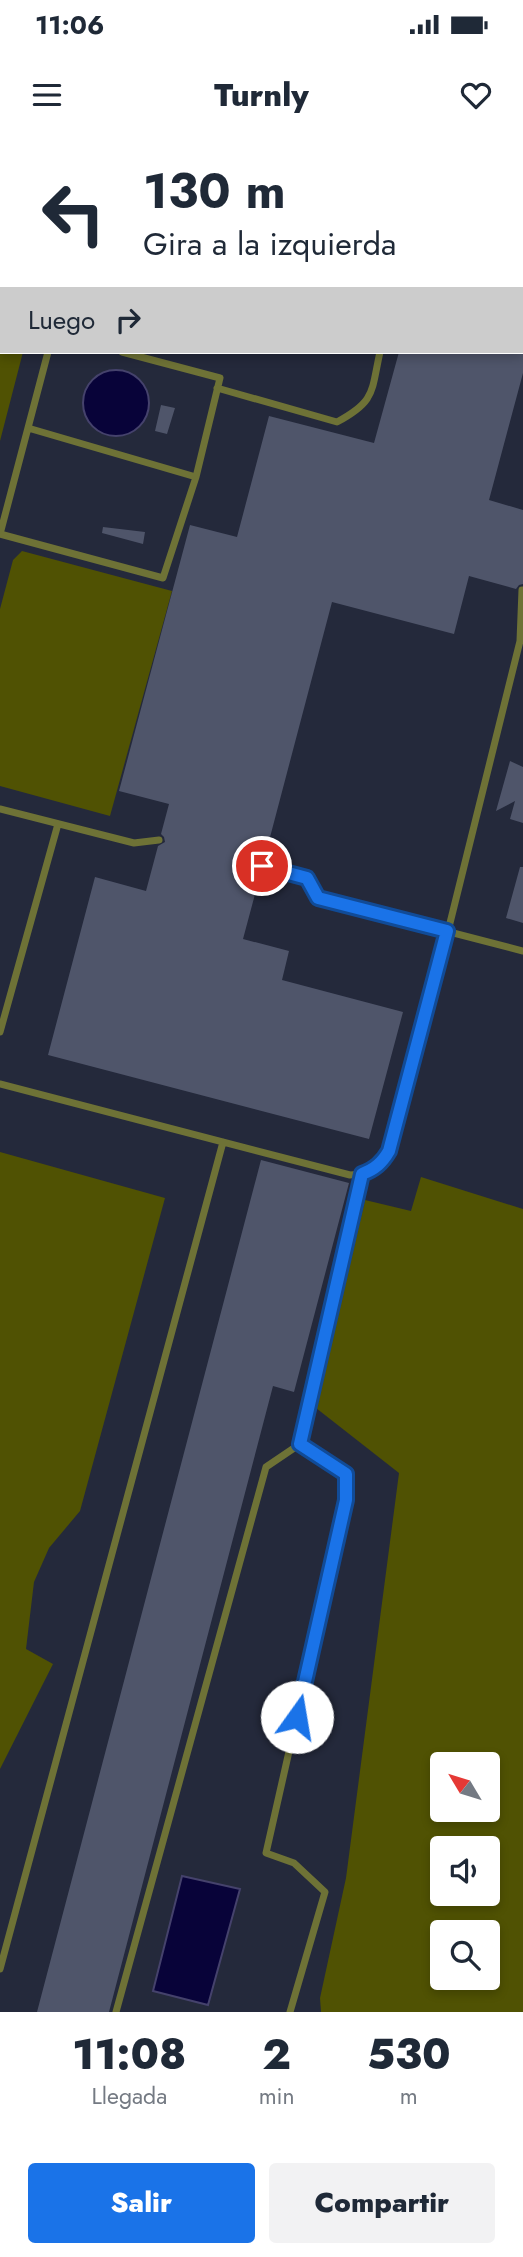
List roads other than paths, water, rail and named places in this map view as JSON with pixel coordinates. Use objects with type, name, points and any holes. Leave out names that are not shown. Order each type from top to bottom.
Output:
[{"type":"lane","points":[[47,354],[0,534],[163,578],[196,477],[220,378],[130,354]]},
{"type":"lane","points":[[218,388],[337,422],[357,411],[369,398],[380,354]]},
{"type":"lane","points":[[28,428],[196,477]]},
{"type":"lane","points":[[0,1084],[350,1175],[362,1174],[382,1162],[389,1151],[520,641],[522,590]]},
{"type":"lane","points":[[0,808],[134,843],[159,840]]},
{"type":"lane","points":[[0,1032],[58,824]]},
{"type":"lane","points":[[262,866],[307,878],[318,898],[523,951]]},
{"type":"lane","points":[[0,1969],[223,1142]]},
{"type":"lane","points":[[116,2012],[266,1467],[300,1444],[362,1174]]},
{"type":"lane","points":[[290,2012],[325,1892],[294,1863],[266,1853],[346,1500],[346,1474],[300,1444]]}]
